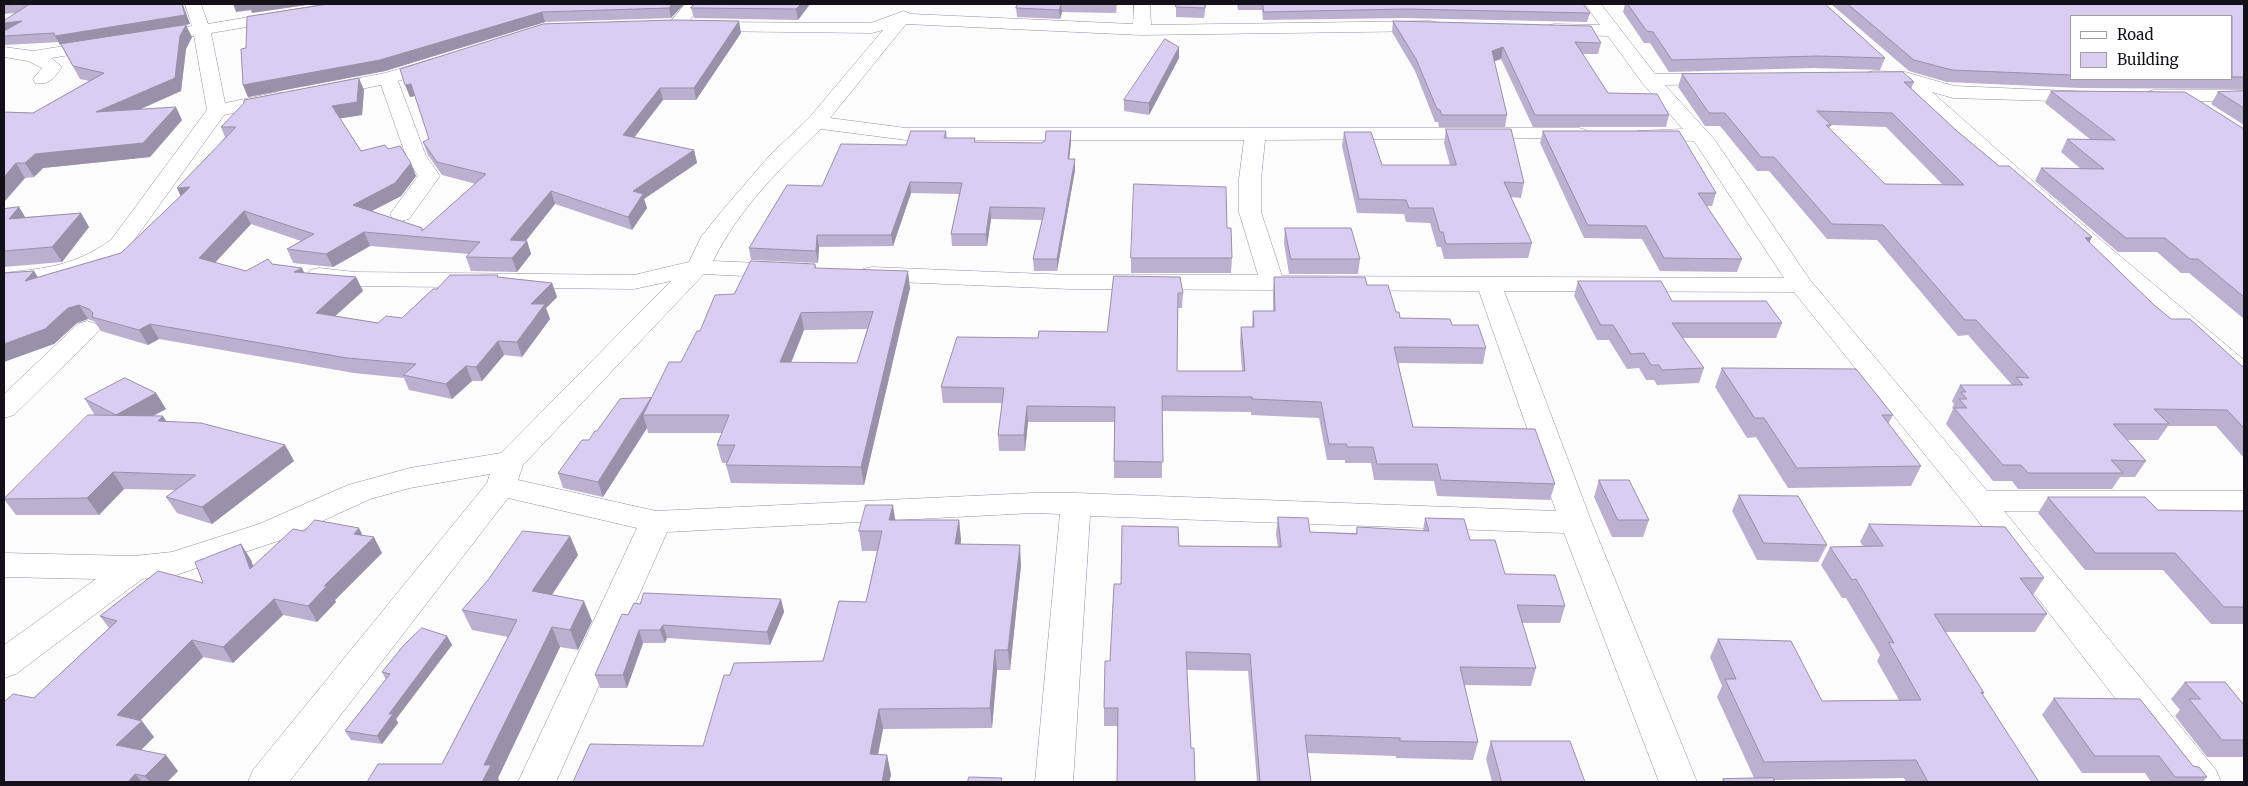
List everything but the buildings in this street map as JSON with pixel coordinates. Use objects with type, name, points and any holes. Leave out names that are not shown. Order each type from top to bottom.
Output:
[{"type":"street","points":[[193,4],[202,30],[217,110]]},
{"type":"street","points":[[164,36],[354,4]]},
{"type":"street","points":[[677,25],[694,4]]},
{"type":"street","points":[[1140,30],[1143,22],[1142,4]]},
{"type":"street","points":[[1593,4],[1650,80],[1700,135],[1801,285],[1979,501],[2202,782]]},
{"type":"street","points":[[267,782],[505,474],[698,267],[713,238],[777,159],[816,122],[908,11]]},
{"type":"street","points":[[658,26],[872,28],[908,11],[1140,30],[1404,25],[1444,26]]},
{"type":"street","points":[[1384,12],[1390,19],[1404,25]]},
{"type":"street","points":[[1534,29],[1614,31]]},
{"type":"street","points":[[4,52],[32,56],[117,43]]},
{"type":"street","points":[[32,56],[53,67],[42,79]]},
{"type":"street","points":[[312,92],[388,78],[455,57]]},
{"type":"street","points":[[1882,59],[2062,218],[2244,373]]},
{"type":"street","points":[[1860,77],[1905,78],[1954,92],[2108,96]]},
{"type":"street","points":[[388,78],[416,156],[429,176],[401,214]]},
{"type":"street","points":[[1650,80],[1739,78]]},
{"type":"street","points":[[4,280],[55,275],[85,267],[100,260],[119,245],[217,110],[293,96]]},
{"type":"street","points":[[2136,96],[2244,96]]},
{"type":"street","points":[[2184,96],[2214,116]]},
{"type":"street","points":[[816,122],[906,134],[1255,136],[1700,135]]},
{"type":"street","points":[[1255,136],[1250,179],[1250,212],[1272,282]]},
{"type":"street","points":[[297,272],[355,279],[634,282],[698,267],[806,272]]},
{"type":"street","points":[[845,273],[1070,282],[1272,282],[1489,286],[1801,285]]},
{"type":"street","points":[[1489,286],[1576,523],[1678,782]]},
{"type":"street","points":[[4,409],[87,329]]},
{"type":"street","points":[[4,565],[134,568],[173,564],[270,532],[359,492],[410,478],[505,474],[656,522],[1033,503],[1076,503],[1576,523]]},
{"type":"street","points":[[1979,501],[2244,501]]},
{"type":"street","points":[[1054,782],[1076,503]]},
{"type":"street","points":[[537,782],[656,522]]},
{"type":"street","points":[[4,664],[134,568]]}]
